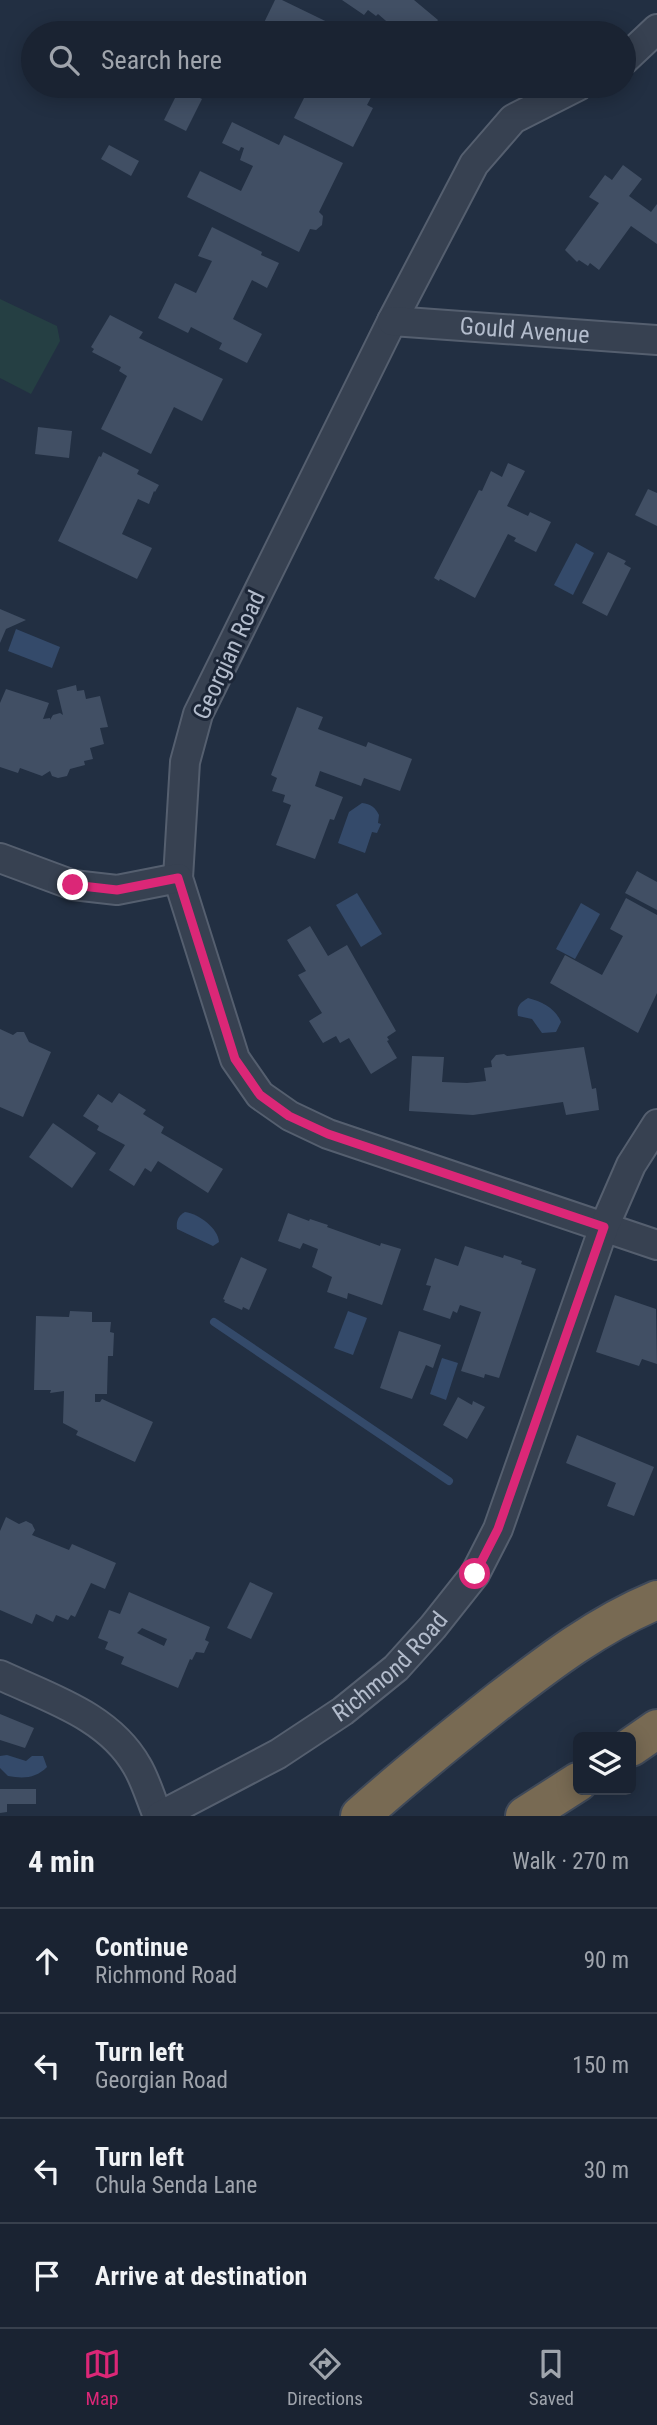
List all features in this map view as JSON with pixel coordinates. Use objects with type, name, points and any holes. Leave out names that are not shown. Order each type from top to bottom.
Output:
[{"type":"highway","points":[[360,1816],[562,1651],[634,1609],[657,1600]]},
{"type":"highway","points":[[636,1744],[657,1730]]},
{"type":"highway","points":[[525,1816],[573,1785]]},
{"type":"street","points":[[636,49],[657,29]]},
{"type":"street","name":"Georgian Road","points":[[554,98],[513,119],[474,164],[392,321],[198,714],[185,762],[178,878],[235,1059],[260,1095],[289,1116],[328,1134],[657,1245]]},
{"type":"street","name":"Gould Avenue","points":[[392,321],[657,340]]},
{"type":"street","points":[[0,859],[73,885],[117,890],[178,878]]},
{"type":"street","name":"Richmond Road","points":[[159,1816],[278,1754],[343,1711],[396,1668],[475,1574],[498,1529],[604,1227],[631,1165],[657,1124]]},
{"type":"street","points":[[0,1675],[88,1715],[117,1739],[137,1766],[159,1816]]},
{"type":"green space","points":[[0,299],[57,326],[60,341],[31,394],[0,378]]},
{"type":"water","points":[[576,543],[594,553],[573,595],[554,585]]},
{"type":"water","points":[[16,629],[60,647],[52,668],[8,651]]},
{"type":"water","points":[[362,803],[374,808],[379,815],[378,823],[381,824],[377,833],[372,832],[365,853],[338,843],[349,812]]},
{"type":"water","points":[[357,893],[382,934],[361,947],[336,905]]},
{"type":"water","points":[[581,903],[600,914],[575,959],[556,949]]},
{"type":"water","points":[[528,998],[552,1009],[561,1022],[556,1032],[542,1033],[532,1019],[518,1016],[519,1005]]},
{"type":"water","points":[[185,1212],[207,1222],[219,1242],[213,1246],[177,1229],[178,1219]]},
{"type":"water","points":[[348,1311],[367,1318],[353,1355],[334,1348]]},
{"type":"water","points":[[442,1358],[458,1363],[446,1400],[430,1394]]},
{"type":"water","points":[[7,1755],[26,1761],[32,1756],[43,1756],[47,1767],[29,1777],[8,1776],[0,1768],[0,1756]]},
{"type":"building","points":[[275,0],[282,0],[325,21],[265,21]]},
{"type":"building","points":[[342,0],[414,0],[438,20],[386,21],[368,10],[364,15]]},
{"type":"building","points":[[175,98],[202,99],[186,131],[164,120]]},
{"type":"building","points":[[304,98],[371,98],[367,105],[373,108],[353,147],[294,118]]},
{"type":"building","points":[[232,122],[279,145],[284,135],[343,163],[319,212],[323,216],[322,225],[316,230],[310,229],[299,252],[187,197],[200,171],[241,191],[253,166],[240,160],[244,148],[241,147],[239,151],[222,143]]},
{"type":"building","points":[[109,145],[139,161],[131,176],[101,159]]},
{"type":"building","points":[[623,165],[642,179],[629,196],[651,212],[657,204],[657,244],[631,226],[599,270],[590,263],[588,266],[579,260],[577,262],[565,250],[599,203],[589,197],[605,175],[612,180]]},
{"type":"building","points":[[212,227],[279,263],[267,288],[252,280],[233,319],[262,334],[247,363],[219,349],[222,343],[191,327],[188,333],[158,318],[175,283],[196,293],[212,261],[198,256]]},
{"type":"building","points":[[110,315],[143,332],[139,338],[223,379],[202,421],[174,407],[151,454],[101,429],[127,376],[119,371],[121,367],[92,352],[94,349],[91,347]]},
{"type":"building","points":[[38,427],[72,431],[69,458],[35,454]]},
{"type":"building","points":[[103,452],[139,470],[137,474],[159,485],[149,504],[138,499],[122,534],[152,548],[137,579],[58,541]]},
{"type":"building","points":[[508,463],[525,471],[507,506],[528,516],[530,512],[551,522],[536,552],[514,541],[516,538],[508,534],[475,598],[434,578],[491,471],[502,477]]},
{"type":"building","points":[[648,489],[657,493],[657,526],[635,515]]},
{"type":"building","points":[[608,552],[626,561],[624,564],[631,568],[607,616],[582,603]]},
{"type":"building","points":[[0,609],[26,620],[6,629],[0,643]]},
{"type":"building","points":[[76,685],[77,691],[84,690],[86,699],[100,696],[108,727],[100,728],[104,744],[90,748],[93,759],[84,761],[85,765],[70,769],[67,776],[58,778],[52,776],[50,771],[42,776],[20,768],[18,773],[0,767],[0,703],[6,689],[49,703],[43,719],[50,720],[53,715],[63,715],[57,690]]},
{"type":"building","points":[[297,707],[323,717],[318,729],[366,747],[368,742],[412,759],[400,791],[364,778],[361,786],[320,771],[315,786],[343,797],[334,820],[330,819],[315,859],[276,845],[291,805],[283,802],[285,795],[272,791],[277,778],[271,775]]},
{"type":"building","points":[[637,871],[657,882],[657,910],[625,893]]},
{"type":"building","points":[[626,898],[657,915],[657,993],[638,1033],[550,983],[565,955],[602,975],[623,936],[610,929]]},
{"type":"building","points":[[310,926],[328,956],[347,945],[396,1031],[387,1037],[387,1041],[397,1058],[371,1074],[349,1038],[340,1043],[336,1036],[323,1043],[309,1021],[322,1013],[298,975],[306,971],[287,940]]},
{"type":"building","points":[[0,1029],[13,1035],[24,1032],[29,1042],[51,1052],[23,1117],[0,1107]]},
{"type":"building","points":[[584,1047],[592,1089],[596,1088],[599,1110],[566,1115],[563,1102],[473,1115],[409,1111],[412,1056],[444,1057],[442,1082],[467,1083],[486,1081],[484,1068],[492,1067],[491,1061],[496,1055]]},
{"type":"building","points":[[119,1093],[146,1110],[143,1114],[164,1127],[161,1133],[223,1169],[208,1193],[158,1161],[151,1172],[145,1168],[134,1186],[109,1170],[125,1145],[97,1130],[99,1126],[83,1116],[98,1094],[112,1103]]},
{"type":"building","points":[[53,1123],[96,1153],[72,1188],[29,1157]]},
{"type":"building","points":[[288,1213],[328,1225],[327,1227],[380,1246],[381,1243],[401,1249],[382,1305],[348,1293],[347,1299],[327,1292],[332,1277],[312,1267],[318,1249],[303,1243],[300,1249],[278,1241]]},
{"type":"building","points":[[465,1246],[503,1258],[504,1255],[536,1269],[499,1378],[485,1374],[484,1378],[461,1371],[481,1312],[460,1305],[457,1313],[453,1311],[450,1319],[423,1310],[431,1286],[426,1285],[435,1258],[458,1266]]},
{"type":"building","points":[[241,1257],[267,1269],[249,1310],[243,1307],[242,1310],[223,1299]]},
{"type":"building","points":[[615,1295],[656,1309],[657,1364],[642,1359],[639,1366],[596,1352]]},
{"type":"building","points":[[70,1311],[92,1312],[92,1322],[111,1322],[110,1332],[114,1333],[113,1356],[108,1356],[107,1394],[95,1394],[95,1402],[102,1399],[153,1422],[135,1462],[76,1435],[78,1431],[63,1423],[64,1391],[50,1393],[51,1390],[34,1390],[36,1316],[69,1317]]},
{"type":"building","points":[[399,1331],[441,1345],[433,1368],[426,1365],[412,1399],[380,1388]]},
{"type":"building","points":[[458,1397],[472,1405],[473,1401],[485,1407],[467,1439],[443,1425]]},
{"type":"building","points":[[577,1435],[654,1467],[634,1516],[607,1506],[616,1483],[566,1463]]},
{"type":"building","points":[[6,1517],[19,1524],[26,1521],[32,1524],[35,1530],[32,1535],[69,1550],[72,1544],[116,1563],[105,1589],[91,1583],[75,1617],[71,1615],[68,1620],[56,1615],[53,1622],[36,1614],[32,1624],[0,1610],[0,1531]]},
{"type":"building","points":[[250,1582],[273,1593],[251,1639],[227,1628]]},
{"type":"building","points":[[129,1592],[210,1627],[205,1640],[209,1642],[204,1653],[196,1652],[192,1660],[190,1659],[178,1688],[121,1664],[124,1657],[105,1649],[108,1642],[98,1638],[109,1610],[120,1614]],"holes":[[[142,1628],[167,1639],[164,1646],[137,1633]]]},
{"type":"building","points":[[0,1714],[34,1728],[25,1748],[0,1740]]},
{"type":"building","points":[[0,1789],[36,1789],[36,1804],[7,1804],[7,1812],[0,1813]]},
{"type":"waterway","points":[[214,1322],[449,1481]]},
{"type":"route","points":[[73,885],[117,890],[178,878],[235,1059],[260,1095],[289,1116],[328,1134],[604,1227],[520,1470],[498,1529],[475,1574]]}]
